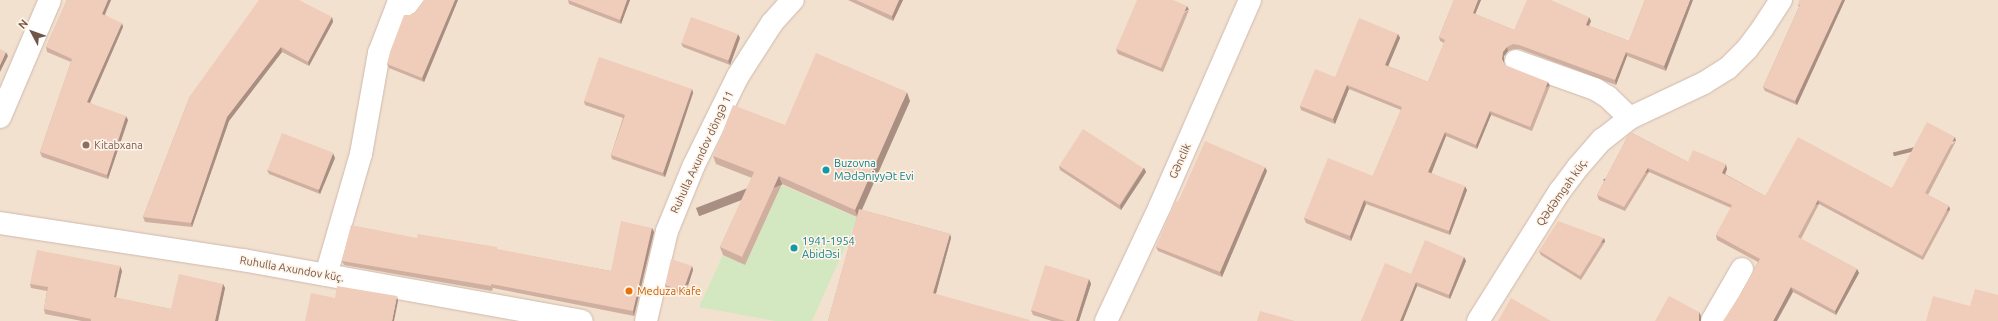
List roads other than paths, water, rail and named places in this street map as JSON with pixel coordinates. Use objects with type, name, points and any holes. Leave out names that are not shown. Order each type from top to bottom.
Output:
[{"type":"street","points":[[0,117],[50,0]]},
{"type":"street","name":"Ruhulla Axundov döngə 11","points":[[646,321],[667,231],[694,165],[738,76],[772,24],[793,0]]},
{"type":"street","name":"Gənclik","points":[[1106,321],[1160,206],[1250,0]]},
{"type":"street","name":"Qədəmgah küç.","points":[[1478,321],[1560,191],[1579,166],[1602,140],[1630,118],[1704,83],[1728,68],[1747,49],[1781,0]]},
{"type":"street","points":[[326,275],[360,154],[378,53],[401,1]]},
{"type":"street","points":[[1516,61],[1595,89],[1608,97],[1630,118]]},
{"type":"street","name":"Ruhulla Axundov küç.","points":[[0,223],[326,275],[582,321]]},
{"type":"street","points":[[1712,321],[1742,269]]},
{"type":"place","name":"Kitabxana","points":[[86,145]]},
{"type":"place","name":"Buzovna Mədəniyyət Evi","points":[[826,170]]},
{"type":"place","name":"1941-1954 Abidəsi","points":[[794,248]]},
{"type":"place","name":"Meduza Kafe","points":[[629,291]]}]
